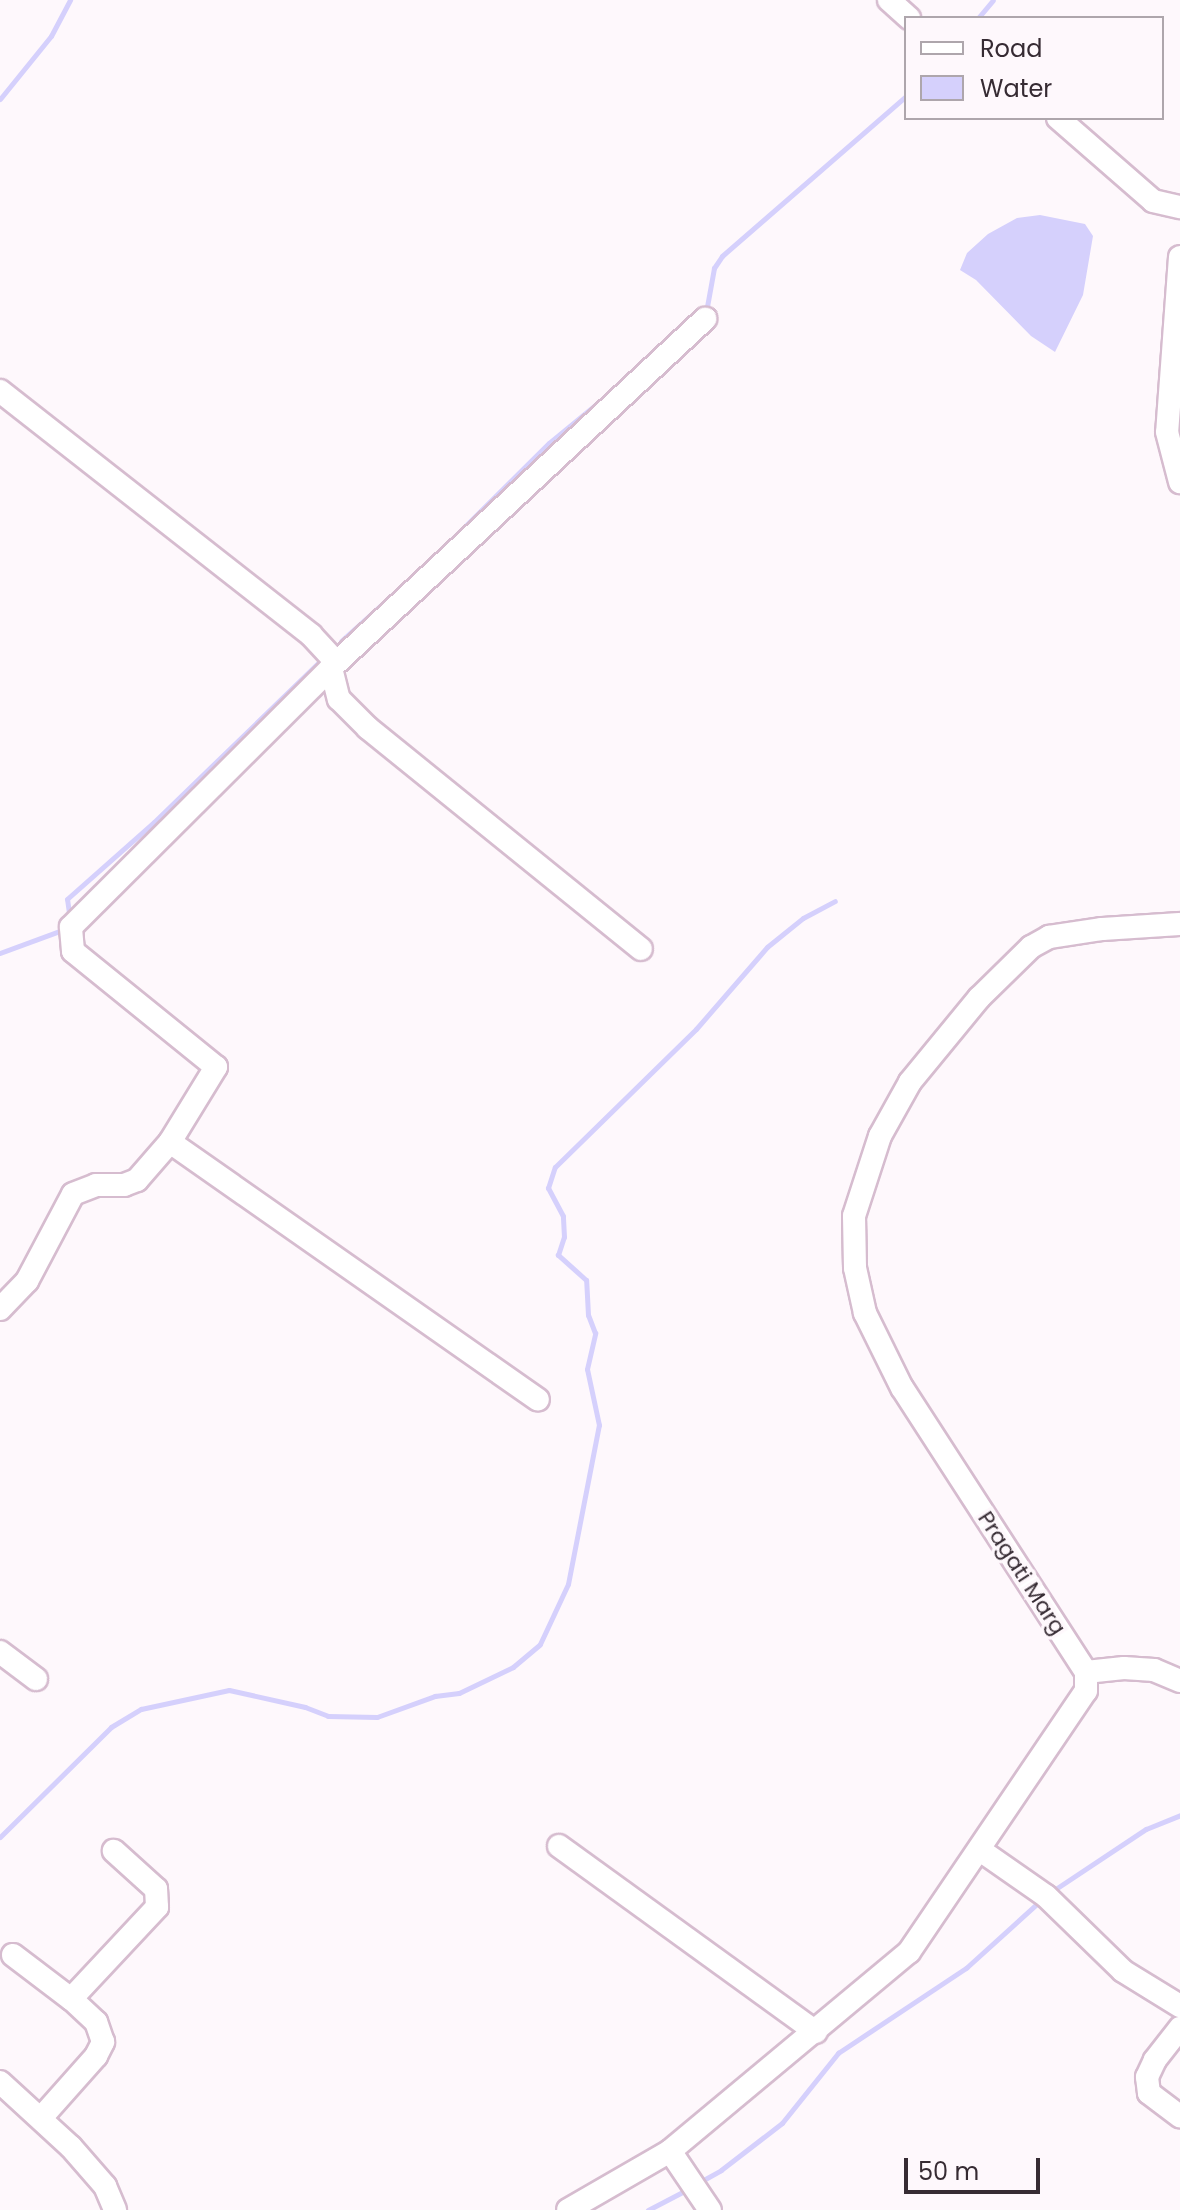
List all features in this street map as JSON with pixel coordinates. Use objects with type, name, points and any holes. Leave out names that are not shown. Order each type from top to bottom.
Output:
[{"type":"street","points":[[889,0],[907,16]]},
{"type":"street","points":[[1060,120],[1153,201],[1180,207]]},
{"type":"street","points":[[1180,257],[1167,432],[1180,482]]},
{"type":"street","points":[[0,1309],[27,1281],[73,1194],[96,1185],[124,1185],[137,1180],[170,1142],[216,1067],[73,951],[71,927],[331,668],[705,319]]},
{"type":"street","points":[[0,391],[311,635],[333,659],[331,668],[339,699],[368,728],[641,949]]},
{"type":"street","points":[[1157,924],[1180,943]]},
{"type":"street","name":"Pragati Marg","points":[[1086,1672],[902,1388],[865,1313],[855,1268],[854,1216],[880,1136],[910,1082],[979,998],[1031,947],[1049,937],[1180,924]]},
{"type":"street","points":[[170,1142],[538,1400]]},
{"type":"street","points":[[1,1655],[36,1679]]},
{"type":"street","points":[[568,2210],[670,2151],[909,1952],[1086,1691],[1086,1672],[1124,1668],[1154,1670],[1180,1681]]},
{"type":"street","points":[[559,1846],[816,2032]]},
{"type":"street","points":[[980,1850],[1046,1896],[1123,1971],[1180,2006]]},
{"type":"street","points":[[72,2000],[157,1907],[156,1889],[114,1851]]},
{"type":"street","points":[[13,1955],[96,2022],[103,2042],[96,2056],[41,2118]]},
{"type":"street","points":[[1180,2028],[1155,2060],[1147,2077],[1149,2093],[1180,2116]]},
{"type":"street","points":[[0,2082],[41,2118],[105,2186],[115,2210]]},
{"type":"street","points":[[670,2151],[710,2210]]},
{"type":"water","points":[[1040,215],[1085,224],[1093,236],[1083,295],[1055,352],[1031,336],[976,280],[960,270],[967,253],[988,234],[1017,218]]},
{"type":"waterway","points":[[0,99],[51,36],[70,0]]},
{"type":"waterway","points":[[980,16],[993,0]]},
{"type":"waterway","points":[[706,312],[714,268],[722,256],[904,98]]},
{"type":"waterway","points":[[341,641],[431,560],[549,443],[616,388]]},
{"type":"waterway","points":[[70,920],[67,899],[154,822],[324,657]]},
{"type":"waterway","points":[[0,1837],[111,1727],[141,1709],[229,1690],[305,1707],[328,1716],[377,1717],[435,1696],[459,1693],[513,1667],[540,1644],[568,1584],[599,1425],[587,1369],[595,1333],[588,1315],[586,1280],[558,1255],[564,1237],[563,1216],[548,1188],[555,1167],[696,1029],[767,947],[803,918],[835,901]]},
{"type":"waterway","points":[[0,953],[65,929]]},
{"type":"waterway","points":[[1051,1892],[1146,1829],[1180,1815]]},
{"type":"waterway","points":[[698,2183],[721,2170],[782,2123],[838,2053],[966,1968],[1040,1901]]},
{"type":"waterway","points":[[648,2210],[690,2188]]}]
